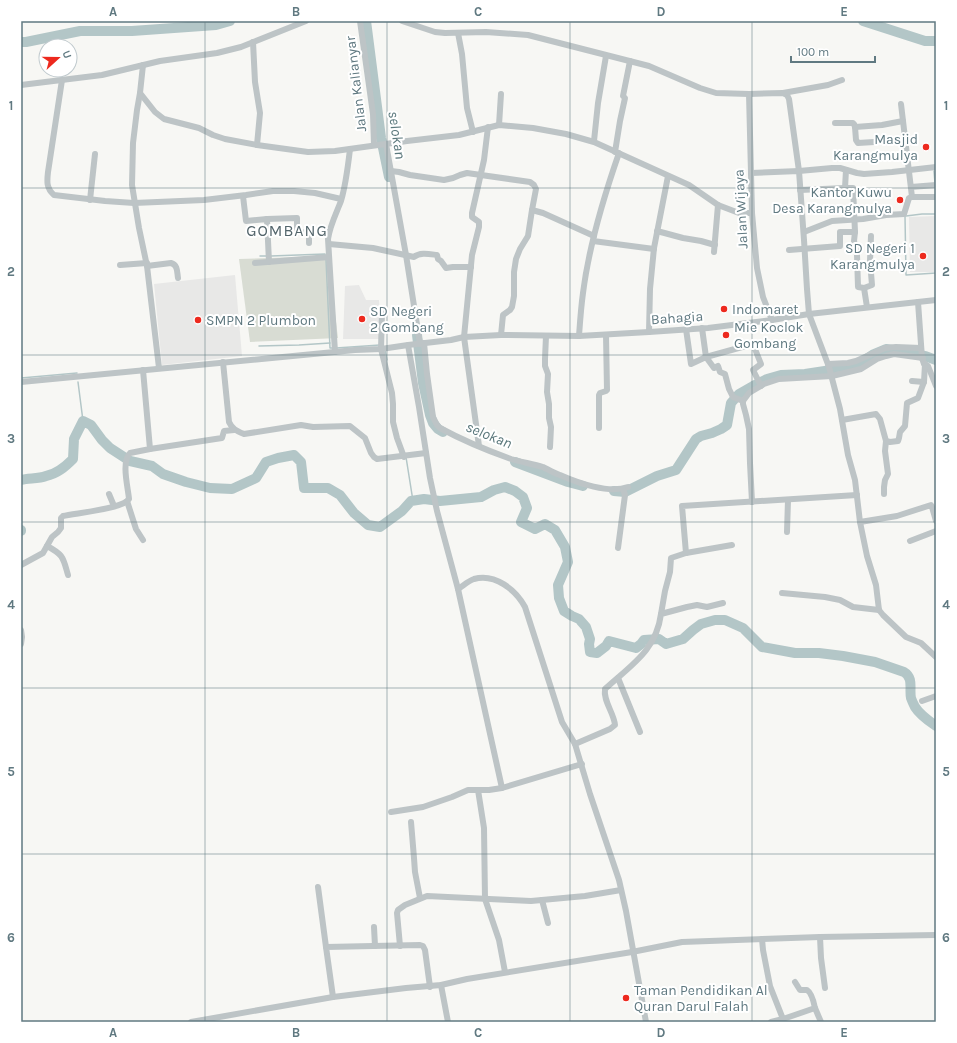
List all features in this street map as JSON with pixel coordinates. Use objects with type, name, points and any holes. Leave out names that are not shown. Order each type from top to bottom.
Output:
[{"type":"street","points":[[21,85],[102,75],[178,58],[217,53],[241,47],[306,21]]},
{"type":"street","name":"Jalan Kalianyar","points":[[360,21],[373,114],[374,145]]},
{"type":"street","points":[[402,21],[445,34],[486,32],[528,36],[649,66],[710,92],[722,94],[783,93],[828,85],[842,80]]},
{"type":"street","points":[[458,33],[462,54],[467,108],[472,132]]},
{"type":"street","points":[[253,42],[260,113],[257,146]]},
{"type":"street","points":[[594,141],[598,103],[606,56]]},
{"type":"street","points":[[579,336],[582,294],[593,238],[616,151],[624,98],[623,96],[630,61]]},
{"type":"street","points":[[143,65],[132,165],[132,185],[134,204],[147,265],[159,368]]},
{"type":"street","points":[[62,80],[48,177],[48,186],[54,195],[134,204],[204,200],[294,191],[315,193],[341,199]]},
{"type":"street","points":[[140,93],[155,112],[164,119],[199,128],[225,139],[257,146],[308,152],[335,151],[459,135],[500,124],[566,134],[594,142],[689,184],[718,205],[739,213],[752,212]]},
{"type":"street","points":[[783,93],[789,99],[798,172],[810,314],[830,370],[842,420],[867,556],[876,585],[879,610],[906,637],[921,643],[936,657]]},
{"type":"street","points":[[500,124],[501,94]]},
{"type":"street","name":"Jalan Wijaya","points":[[749,94],[752,212],[757,268],[760,284],[772,320]]},
{"type":"street","points":[[901,104],[912,197]]},
{"type":"street","points":[[855,127],[882,125],[903,121]]},
{"type":"street","points":[[834,123],[853,123],[855,127],[856,140],[858,143],[874,142]]},
{"type":"street","points":[[479,446],[464,338],[472,255],[479,224],[472,215],[484,160],[488,127]]},
{"type":"street","points":[[384,144],[391,171],[419,344],[427,374],[431,407],[435,422],[448,432],[511,458],[543,467],[584,484],[625,491],[618,548]]},
{"type":"street","points":[[335,352],[326,257],[331,226],[341,199],[350,149]]},
{"type":"street","points":[[90,200],[95,154]]},
{"type":"street","points":[[751,173],[798,172],[832,168],[864,174],[936,166]]},
{"type":"street","points":[[845,188],[846,170]]},
{"type":"street","points":[[391,171],[444,180],[467,173],[481,174],[532,183],[536,189],[528,236],[516,259],[514,272],[514,296],[511,308],[503,315],[501,335]]},
{"type":"street","points":[[649,332],[650,289],[654,249],[668,176]]},
{"type":"street","points":[[911,187],[934,185]]},
{"type":"street","points":[[800,190],[853,188],[855,220],[854,241],[858,255],[858,287],[864,288],[872,285],[870,261],[871,236]]},
{"type":"street","points":[[243,196],[246,221],[297,218],[297,232],[309,232],[309,243]]},
{"type":"street","points":[[804,232],[832,221],[855,220],[904,214],[909,198],[935,197]]},
{"type":"street","points":[[714,252],[718,205]]},
{"type":"street","points":[[532,210],[543,212],[593,238],[654,249]]},
{"type":"street","points":[[267,219],[269,261]]},
{"type":"street","points":[[657,231],[715,245]]},
{"type":"street","points":[[789,250],[840,246],[840,232],[855,232]]},
{"type":"street","points":[[328,244],[373,248],[414,257],[418,254],[437,255],[438,259],[446,268],[471,267]]},
{"type":"street","points":[[255,263],[326,257]]},
{"type":"street","points":[[120,265],[171,263],[177,267],[178,278]]},
{"type":"street","points":[[864,288],[867,307]]},
{"type":"street","name":"Bahagia","points":[[21,382],[223,362],[381,349],[464,338],[501,335],[579,336],[702,328],[867,307],[936,300]]},
{"type":"street","points":[[886,441],[890,442],[899,440],[900,432],[905,426],[907,403],[918,398],[924,382],[918,302]]},
{"type":"street","points":[[382,313],[381,349],[392,394],[393,422],[397,438],[406,456]]},
{"type":"street","points":[[702,328],[706,357],[714,368],[718,366],[720,372],[725,374],[728,389],[733,397],[743,401]]},
{"type":"street","points":[[686,329],[691,364],[706,357],[754,344],[761,364],[753,370],[760,384]]},
{"type":"street","points":[[600,428],[599,394],[607,390],[606,335]]},
{"type":"street","points":[[546,336],[545,366],[548,374],[547,392],[551,427],[550,447]]},
{"type":"street","points":[[408,345],[430,478],[458,589],[502,788]]},
{"type":"street","points":[[830,370],[856,362],[885,348],[896,347],[923,358],[936,386]]},
{"type":"street","points":[[752,502],[749,429],[743,407],[743,401],[749,393],[760,384],[770,381],[830,370],[861,369],[878,359],[894,354],[923,358]]},
{"type":"street","points":[[223,362],[229,422],[234,430]]},
{"type":"street","points":[[143,370],[150,449]]},
{"type":"street","points":[[912,381],[924,382]]},
{"type":"street","points":[[842,420],[876,414],[880,418],[886,441],[885,451],[888,474],[885,480],[884,494]]},
{"type":"street","points":[[143,540],[136,529],[127,501],[129,499],[125,464],[126,459],[131,453],[222,438],[224,431],[234,430],[244,434],[301,425],[313,428],[350,426],[357,430],[365,438],[371,454],[378,459],[426,453]]},
{"type":"street","points":[[109,494],[114,506]]},
{"type":"street","points":[[686,553],[682,506],[857,495]]},
{"type":"street","points":[[787,532],[788,500]]},
{"type":"street","points":[[21,565],[41,555],[48,546],[52,537],[60,530],[61,518],[63,516],[114,506],[127,501]]},
{"type":"street","points":[[860,522],[897,516],[931,505],[936,521]]},
{"type":"street","points":[[910,541],[936,531]]},
{"type":"street","points":[[575,744],[610,729],[615,725],[604,692],[605,689],[637,660],[654,639],[658,631],[670,572],[670,559],[686,553],[732,545]]},
{"type":"street","points":[[48,546],[60,554],[63,558],[68,575]]},
{"type":"street","points":[[458,589],[474,579],[492,579],[500,582],[516,593],[522,600],[528,613],[562,722],[575,744],[616,869],[622,890],[632,952],[646,1022]]},
{"type":"street","points":[[782,593],[825,597],[840,600],[853,607],[879,610]]},
{"type":"street","points":[[661,614],[697,605],[707,607],[723,603]]},
{"type":"street","points":[[21,630],[21,644]]},
{"type":"street","points":[[618,678],[640,732]]},
{"type":"street","points":[[922,701],[936,696]]},
{"type":"street","points":[[391,812],[423,807],[468,790],[489,790],[502,788],[582,764]]},
{"type":"street","points":[[478,790],[484,828],[485,899],[499,940],[505,972]]},
{"type":"street","points":[[411,822],[414,872],[420,898]]},
{"type":"street","points":[[318,887],[333,997]]},
{"type":"street","points":[[400,946],[397,912],[405,905],[420,898],[432,896],[531,901],[585,896],[622,890]]},
{"type":"street","points":[[542,900],[548,923]]},
{"type":"street","points":[[374,927],[375,946]]},
{"type":"street","points":[[191,1022],[333,997],[406,988],[441,986],[467,979],[505,972],[632,952],[682,942],[936,934]]},
{"type":"street","points":[[820,937],[825,988]]},
{"type":"street","points":[[762,939],[770,986],[786,1020]]},
{"type":"street","points":[[326,947],[420,945],[424,948],[430,986]]},
{"type":"street","points":[[795,982],[800,990],[806,990],[813,999],[820,1022]]},
{"type":"street","points":[[441,986],[448,1022]]},
{"type":"street","points":[[771,1022],[786,1020],[815,1008]]},
{"type":"shaded area","name":"SD Negeri 1 Karangmulya","points":[[936,216],[936,272],[910,272],[909,217]]},
{"type":"shaded area","points":[[328,256],[338,338],[250,342],[239,259]]},
{"type":"shaded area","name":"SMPN 2 Plumbon","points":[[235,275],[242,356],[162,365],[154,284]]},
{"type":"shaded area","name":"SD Negeri 2 Gombang","points":[[359,285],[366,300],[379,300],[381,339],[343,339],[345,286]]},
{"type":"waterway","points":[[21,42],[80,31],[132,31],[216,25],[230,21]]},
{"type":"waterway","name":"selokan","points":[[366,21],[381,138],[389,177]]},
{"type":"waterway","points":[[863,21],[925,41],[936,41]]},
{"type":"waterway","points":[[934,171],[935,183]]},
{"type":"waterway","points":[[906,216],[936,214]]},
{"type":"waterway","points":[[905,216],[906,275],[936,273]]},
{"type":"waterway","points":[[271,256],[325,254],[325,256]]},
{"type":"waterway","points":[[260,256],[267,256]]},
{"type":"waterway","points":[[326,260],[330,348],[332,348]]},
{"type":"waterway","name":"selokan","points":[[417,335],[423,383],[430,415],[433,423],[443,432]]},
{"type":"waterway","points":[[259,346],[330,343]]},
{"type":"waterway","points":[[336,348],[380,345]]},
{"type":"waterway","name":"selokan","points":[[614,491],[625,492],[657,476],[676,470],[696,439],[727,425],[731,403],[739,394],[767,379],[781,375],[805,374],[838,369],[862,362],[874,354],[886,349],[913,353],[936,360]]},
{"type":"waterway","points":[[385,350],[387,360]]},
{"type":"waterway","points":[[21,378],[77,373]]},
{"type":"waterway","points":[[78,382],[83,421]]},
{"type":"waterway","points":[[21,480],[40,478],[54,474],[70,462],[73,459],[74,439],[83,421],[91,425],[110,448],[130,461],[152,466],[163,474],[210,488],[232,489],[256,478],[266,462],[294,455],[301,462],[304,488],[328,488],[340,495],[354,513],[368,525],[380,527],[402,511],[411,501],[424,499],[440,501],[481,497],[494,490],[505,487],[515,491],[523,497],[527,508],[521,522],[535,529],[545,524],[555,530],[565,547],[568,562],[558,585],[559,598],[564,611],[579,619],[586,627],[590,639],[590,652],[597,653],[606,646],[609,641],[636,648],[644,640],[659,639],[666,644],[683,639],[701,624],[715,620],[725,620],[743,628],[762,647],[795,653],[819,653],[843,656],[875,662],[904,672],[910,680],[911,698],[915,707],[922,715],[936,726]]},
{"type":"waterway","points":[[406,457],[413,501]]},
{"type":"waterway","name":"selokan","points":[[515,462],[568,482],[583,486]]},
{"type":"place","name":"Masjid Karangmulya","points":[[926,147]]},
{"type":"place","name":"Kantor Kuwu Desa Karangmulya","points":[[900,200]]},
{"type":"place","name":"SD Negeri 1 Karangmulya","points":[[923,256]]},
{"type":"place","name":"Indomaret","points":[[724,309]]},
{"type":"place","name":"SD Negeri 2 Gombang","points":[[362,319]]},
{"type":"place","name":"SMPN 2 Plumbon","points":[[198,320]]},
{"type":"place","name":"Mie Koclok Gombang","points":[[726,335]]},
{"type":"place","name":"Taman Pendidikan Al Quran Darul Falah","points":[[626,998]]},
{"type":"district","name":"GOMBANG","points":[[287,230]]}]
